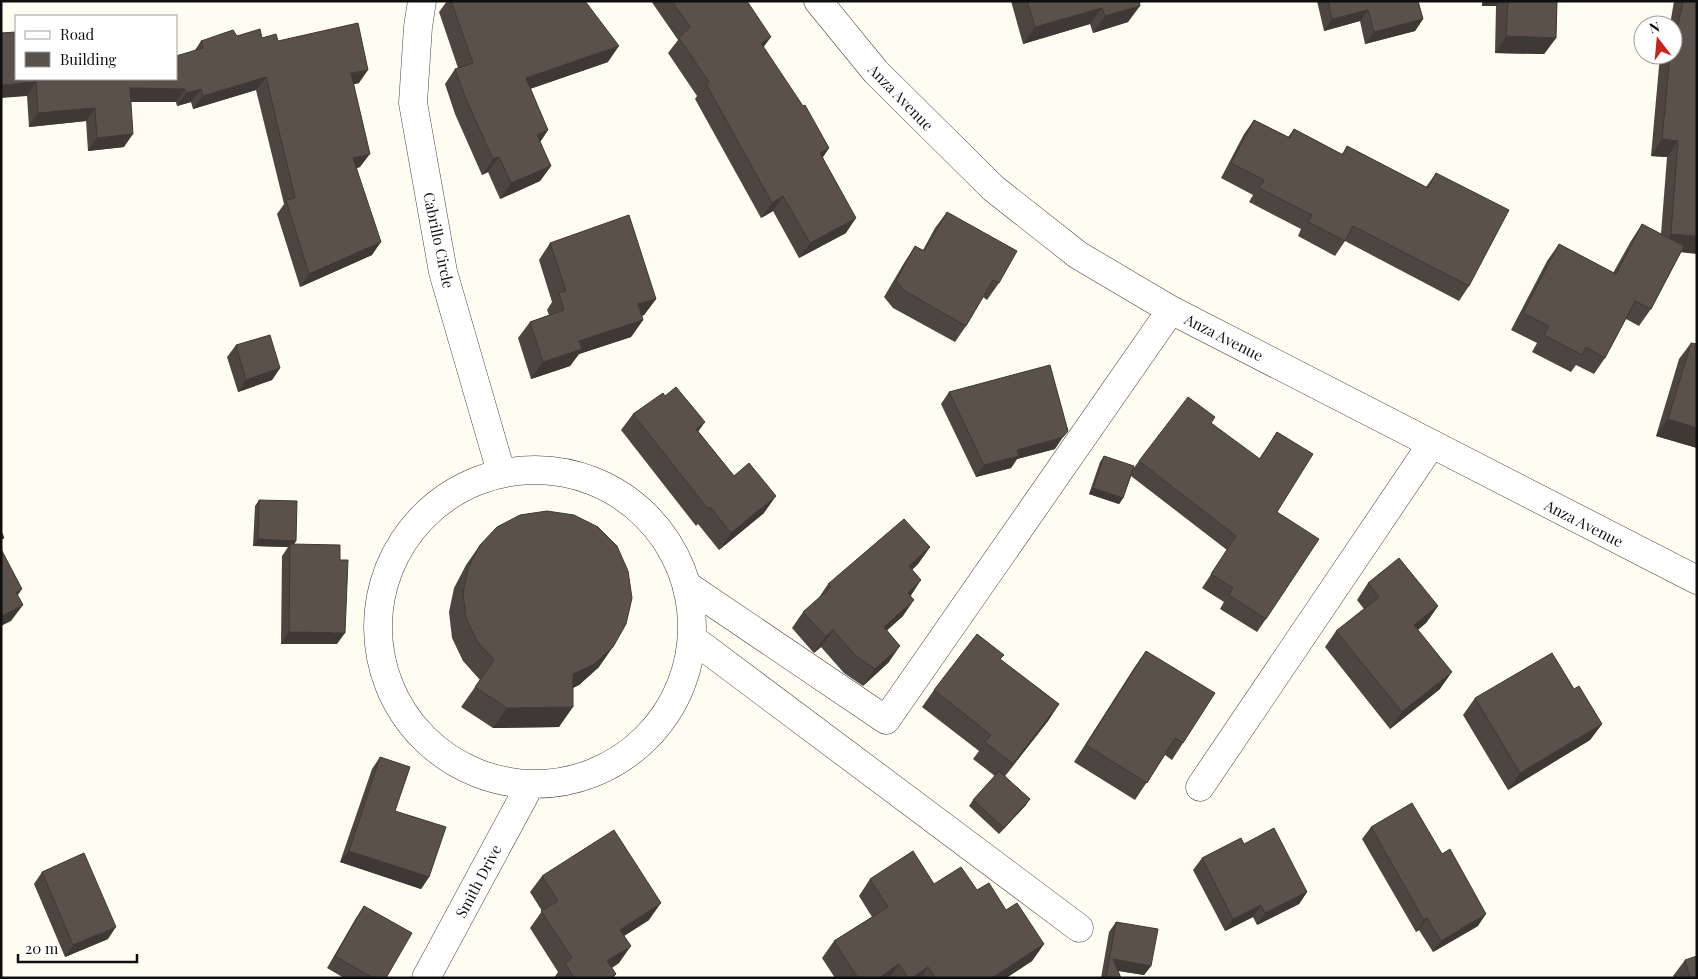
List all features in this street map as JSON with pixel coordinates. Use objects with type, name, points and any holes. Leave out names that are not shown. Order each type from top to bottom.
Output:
[{"type":"street","name":"Cabrillo Circle","points":[[422,1],[418,28],[413,102],[443,272],[502,472]]},
{"type":"street","name":"Anza Avenue","points":[[818,1],[876,72],[992,188],[1078,255],[1171,310],[1697,580]]},
{"type":"street","points":[[688,586],[886,720],[1171,310]]},
{"type":"street","points":[[1200,787],[1431,445]]},
{"type":"street","points":[[549,470],[596,481],[637,506],[668,542],[688,586],[692,612],[692,639],[682,685],[657,727],[621,758],[578,778],[530,784],[480,775],[436,750],[401,713],[381,666],[376,616],[388,567],[415,523],[454,491],[502,472],[549,470]]},
{"type":"street","points":[[692,639],[1079,928]]},
{"type":"street","name":"Smith Drive","points":[[426,978],[530,784]]},
{"type":"building","points":[[451,1],[585,1],[619,46],[526,78],[548,130],[537,135],[551,166],[511,183],[499,157],[493,159],[466,99],[455,69],[473,63]]},
{"type":"building","points":[[672,1],[747,1],[771,37],[761,43],[803,106],[805,105],[829,148],[820,153],[856,218],[810,243],[783,196],[772,203],[706,84],[709,82],[679,38],[690,27]]},
{"type":"building","points":[[1027,1],[1139,1],[1140,6],[1105,16],[1102,8],[1035,27]]},
{"type":"building","points":[[1328,1],[1418,1],[1423,19],[1374,32],[1368,10],[1332,19]]},
{"type":"building","points":[[1508,1],[1557,1],[1556,38],[1506,36]]},
{"type":"building","points":[[1683,1],[1697,1],[1697,236],[1671,234],[1678,141],[1662,139],[1669,65],[1683,65],[1683,15],[1680,15]]},
{"type":"building","points":[[358,23],[368,70],[351,73],[370,154],[353,158],[381,242],[309,274],[286,200],[295,198],[266,77],[203,96],[201,89],[186,93],[185,89],[130,88],[133,134],[97,138],[95,108],[38,113],[36,82],[1,85],[1,33],[15,32],[15,80],[178,80],[178,55],[203,48],[201,41],[233,30],[237,36],[260,29],[262,38],[276,34],[278,41]]},
{"type":"building","points":[[1254,120],[1290,138],[1294,129],[1343,155],[1347,146],[1428,188],[1436,173],[1509,210],[1469,286],[1353,226],[1345,241],[1308,222],[1312,215],[1259,188],[1264,180],[1231,163]]},
{"type":"building","points":[[947,212],[1017,251],[999,283],[993,280],[966,326],[905,291],[896,281],[915,246],[924,251]]},
{"type":"building","points":[[629,215],[656,299],[638,304],[643,320],[579,341],[582,349],[543,362],[530,322],[564,310],[559,293],[566,291],[550,243]]},
{"type":"building","points":[[1642,224],[1684,246],[1651,309],[1635,301],[1605,358],[1586,347],[1582,355],[1544,335],[1549,326],[1523,313],[1559,244],[1616,274]]},
{"type":"building","points":[[270,335],[280,368],[246,380],[236,345]]},
{"type":"building","points":[[1691,343],[1697,344],[1697,428],[1668,419]]},
{"type":"building","points":[[1050,365],[1068,431],[1063,437],[1017,450],[1019,456],[984,465],[949,392]]},
{"type":"building","points":[[676,387],[705,422],[696,429],[734,476],[749,463],[776,496],[731,533],[710,507],[708,509],[633,414],[663,393],[665,396]]},
{"type":"building","points":[[1188,397],[1215,417],[1211,423],[1260,459],[1277,432],[1313,454],[1277,512],[1319,539],[1266,619],[1229,595],[1233,588],[1211,574],[1236,536],[1139,461]]},
{"type":"building","points":[[1104,456],[1134,466],[1123,498],[1093,488]]},
{"type":"building","points":[[259,500],[297,501],[296,541],[258,539]]},
{"type":"building","points":[[547,511],[574,515],[598,527],[617,546],[628,571],[632,598],[626,624],[613,647],[593,665],[573,674],[573,707],[507,708],[475,687],[494,660],[477,641],[466,618],[463,593],[468,568],[480,545],[497,527],[520,515]]},
{"type":"building","points":[[904,519],[930,547],[909,566],[921,580],[908,593],[914,600],[884,627],[900,646],[875,669],[856,656],[833,630],[826,636],[824,635],[803,612],[831,587],[828,584]]},
{"type":"building","points":[[290,544],[340,545],[340,560],[348,560],[345,633],[289,632]]},
{"type":"building","points":[[1,549],[22,589],[16,592],[23,605],[1,616]]},
{"type":"building","points":[[1399,558],[1438,606],[1414,625],[1452,672],[1402,712],[1336,631],[1379,597],[1368,583]]},
{"type":"building","points":[[977,634],[1004,655],[1000,659],[1059,704],[1013,764],[985,742],[991,735],[934,690]]},
{"type":"building","points":[[1146,651],[1215,693],[1183,743],[1175,738],[1147,783],[1086,745]]},
{"type":"building","points":[[1552,653],[1574,689],[1579,686],[1602,724],[1520,773],[1475,698]]},
{"type":"building","points":[[380,757],[410,767],[395,811],[446,827],[429,877],[349,851]]},
{"type":"building","points":[[999,771],[1030,799],[1004,828],[973,800]]},
{"type":"building","points":[[1412,803],[1442,854],[1450,849],[1486,914],[1441,941],[1427,918],[1424,920],[1371,827]]},
{"type":"building","points":[[1274,828],[1307,892],[1265,913],[1261,905],[1233,919],[1202,858],[1241,838],[1244,844]]},
{"type":"building","points":[[614,830],[661,903],[620,930],[631,946],[607,961],[616,974],[610,978],[574,978],[565,963],[572,958],[541,911],[558,901],[542,876]]},
{"type":"building","points":[[913,851],[934,884],[961,867],[977,890],[989,883],[1006,910],[1017,903],[1044,944],[992,978],[936,978],[928,967],[912,978],[908,978],[899,964],[879,978],[858,978],[834,941],[888,907],[870,879]]},
{"type":"building","points":[[84,853],[116,927],[73,945],[42,872]]},
{"type":"building","points":[[364,906],[412,933],[386,978],[373,978],[335,956]]},
{"type":"building","points":[[1116,922],[1158,929],[1151,966],[1113,959],[1121,978],[1106,978]]},
{"type":"building","points":[[1697,956],[1697,978],[1690,978],[1685,960]]}]
